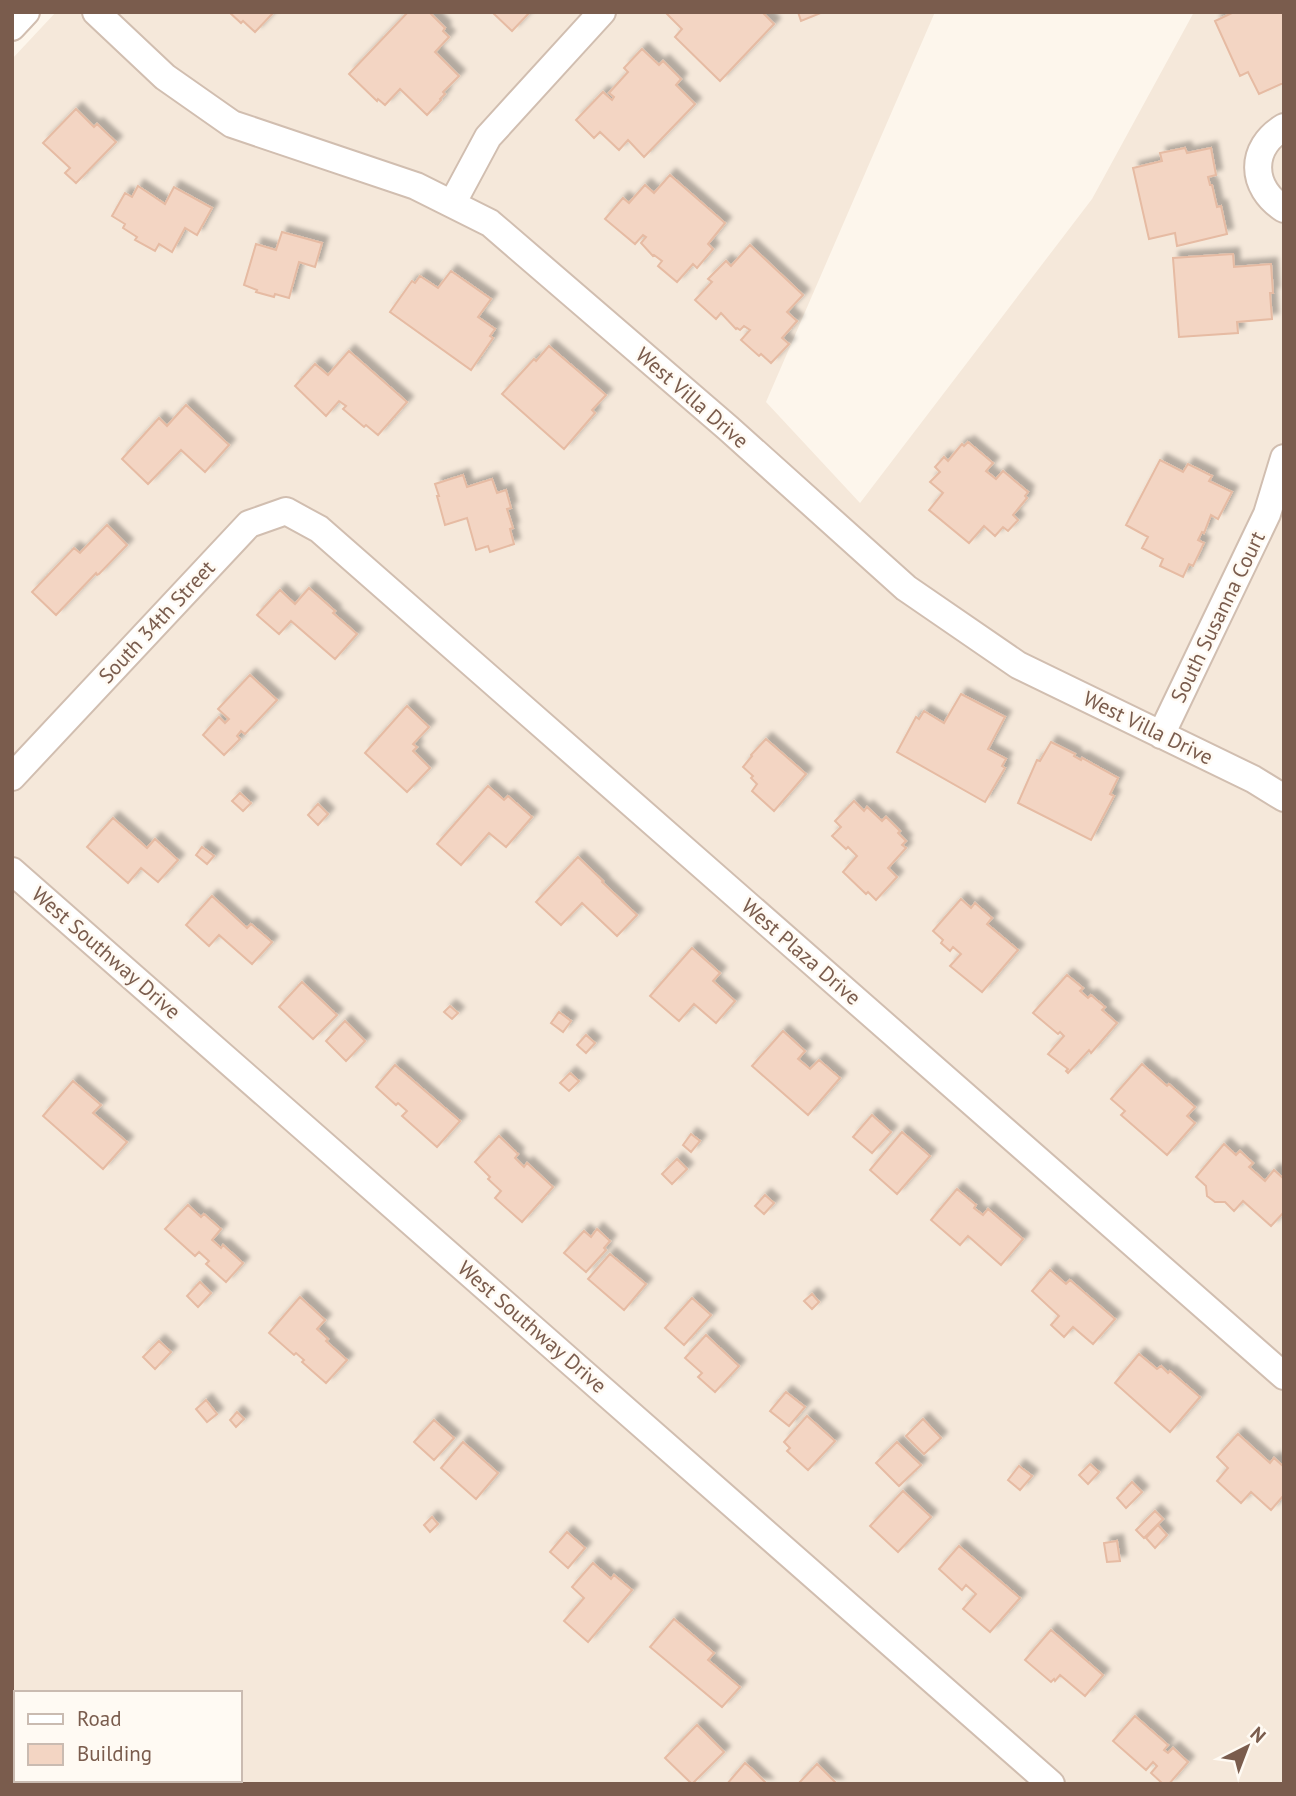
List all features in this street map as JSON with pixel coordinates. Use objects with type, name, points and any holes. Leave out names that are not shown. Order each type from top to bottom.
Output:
[{"type":"street","points":[[12,27],[26,12]]},
{"type":"street","name":"West Villa Drive","points":[[96,12],[165,77],[232,124],[416,186],[491,223],[728,428],[906,588],[1018,665],[1253,779],[1284,798]]},
{"type":"street","points":[[452,204],[488,137],[602,12]]},
{"type":"street","points":[[1284,127],[1264,144],[1258,173],[1262,187],[1270,199],[1284,209]]},
{"type":"street","name":"South Susanna Court","points":[[1161,734],[1267,514],[1284,458]]},
{"type":"street","name":"South 34th Street","points":[[12,777],[249,524],[286,510],[319,529]]},
{"type":"street","name":"West Plaza Drive","points":[[319,529],[1284,1376]]},
{"type":"street","name":"West Southway Drive","points":[[12,871],[1052,1784]]},
{"type":"shaded area","points":[[56,12],[935,12],[766,402],[860,503],[1092,199],[1194,12],[1284,12],[1284,1784],[12,1784],[12,59]]},
{"type":"building","points":[[229,12],[274,12],[255,32]]},
{"type":"building","points":[[408,12],[429,12],[445,28],[443,31],[449,37],[435,52],[459,76],[443,92],[445,94],[441,100],[427,115],[400,89],[385,105],[378,99],[377,101],[349,74]]},
{"type":"building","points":[[492,12],[530,12],[512,31]]},
{"type":"building","points":[[665,12],[762,12],[774,24],[720,81],[675,37],[682,29]]},
{"type":"building","points":[[798,12],[823,12],[801,21]]},
{"type":"building","points":[[1234,12],[1284,12],[1284,86],[1283,83],[1259,94],[1248,72],[1240,76],[1215,21]]},
{"type":"building","points":[[642,49],[659,65],[663,61],[681,79],[676,85],[695,104],[644,157],[628,140],[619,150],[600,132],[594,138],[576,120],[603,92],[612,100],[614,97],[609,93],[628,72],[624,68]]},
{"type":"building","points":[[76,109],[94,127],[97,124],[116,142],[76,183],[65,173],[70,168],[43,143]]},
{"type":"building","points":[[1185,148],[1187,153],[1211,148],[1216,175],[1208,177],[1217,207],[1221,206],[1227,234],[1177,246],[1175,233],[1149,239],[1133,168],[1162,161],[1160,153]]},
{"type":"building","points":[[670,175],[725,223],[708,244],[713,249],[697,268],[693,264],[677,282],[658,266],[662,261],[641,243],[646,237],[643,235],[635,244],[605,219],[623,198],[629,203],[645,185],[654,193]]},
{"type":"building","points":[[138,186],[165,204],[174,187],[212,208],[197,235],[185,228],[172,252],[159,244],[155,251],[135,240],[137,237],[123,228],[125,224],[112,216],[125,193],[132,197]]},
{"type":"building","points":[[282,232],[322,243],[315,267],[299,262],[289,298],[256,292],[257,290],[244,285],[256,244],[276,250]]},
{"type":"building","points":[[750,245],[803,295],[787,312],[797,321],[782,338],[789,344],[771,363],[741,340],[750,330],[744,326],[740,330],[736,329],[721,313],[716,319],[695,300],[712,282],[708,279],[726,261],[731,266]]},
{"type":"building","points":[[1233,254],[1234,267],[1271,264],[1272,319],[1237,322],[1238,333],[1179,337],[1173,258]]},
{"type":"building","points":[[451,271],[491,299],[478,317],[495,329],[490,336],[493,338],[471,370],[390,312],[412,281],[415,283],[420,276],[438,288]]},
{"type":"building","points":[[549,346],[606,395],[592,410],[595,413],[564,449],[502,394]]},
{"type":"building","points":[[349,351],[407,402],[378,435],[343,409],[346,406],[339,401],[326,416],[295,386],[315,364],[328,375]]},
{"type":"building","points":[[186,405],[229,445],[205,472],[181,450],[148,484],[122,459],[159,418],[167,426]]},
{"type":"building","points":[[968,442],[993,463],[986,471],[996,479],[1003,471],[1028,492],[1025,496],[1027,498],[1013,515],[1018,520],[1008,531],[1003,527],[995,536],[984,526],[969,543],[929,510],[943,493],[930,482],[940,472],[935,467],[944,457],[948,461],[962,444],[964,446]]},
{"type":"building","points":[[1160,460],[1183,472],[1188,464],[1212,476],[1209,481],[1232,492],[1218,519],[1211,515],[1198,540],[1204,543],[1193,566],[1189,564],[1183,577],[1160,566],[1163,559],[1142,548],[1148,537],[1126,525]]},
{"type":"building","points":[[463,475],[467,487],[492,479],[497,493],[506,490],[511,508],[507,509],[513,528],[510,529],[514,544],[490,552],[488,546],[476,550],[467,518],[445,525],[435,484]]},
{"type":"building","points":[[107,525],[127,545],[56,615],[32,592],[74,548],[80,553]]},
{"type":"building","points":[[309,588],[357,634],[335,659],[291,621],[279,634],[257,615],[280,590],[295,604]]},
{"type":"building","points":[[250,675],[277,700],[245,734],[241,731],[237,736],[240,739],[224,755],[203,735],[219,717],[225,723],[229,719],[218,709]]},
{"type":"building","points":[[961,694],[1005,717],[988,749],[1006,759],[1002,766],[1005,768],[985,802],[897,752],[916,717],[919,719],[924,711],[944,723]]},
{"type":"building","points":[[407,706],[429,727],[413,744],[417,747],[413,751],[430,768],[407,792],[365,753]]},
{"type":"building","points":[[766,739],[806,774],[774,811],[752,791],[757,784],[743,767]]},
{"type":"building","points":[[1051,742],[1118,778],[1110,794],[1114,796],[1091,840],[1018,803],[1037,760],[1040,761]]},
{"type":"building","points":[[488,786],[504,800],[508,796],[532,817],[506,847],[489,833],[461,865],[437,844]]},
{"type":"building","points":[[240,793],[251,803],[243,811],[232,801]]},
{"type":"building","points":[[854,801],[864,811],[867,807],[882,821],[886,817],[906,841],[902,845],[906,848],[888,868],[897,877],[876,900],[843,872],[857,856],[832,836],[841,827],[835,821]]},
{"type":"building","points":[[318,804],[328,814],[318,825],[308,815]]},
{"type":"building","points":[[113,818],[147,848],[155,839],[178,860],[158,882],[141,868],[128,883],[87,847]]},
{"type":"building","points":[[202,847],[214,856],[207,864],[196,855]]},
{"type":"building","points":[[578,857],[637,915],[617,936],[582,903],[561,925],[536,902]]},
{"type":"building","points":[[212,896],[247,928],[251,924],[272,942],[252,964],[219,935],[209,946],[186,925]]},
{"type":"building","points":[[961,899],[971,908],[975,903],[992,918],[987,924],[1018,950],[982,992],[950,966],[961,954],[953,947],[950,951],[933,931]]},
{"type":"building","points":[[692,948],[720,973],[713,981],[735,1001],[716,1023],[694,1004],[679,1021],[650,996]]},
{"type":"building","points":[[1067,975],[1083,988],[1080,991],[1088,998],[1091,995],[1105,1007],[1102,1010],[1117,1023],[1091,1053],[1089,1050],[1068,1073],[1068,1069],[1048,1054],[1064,1036],[1033,1013]]},
{"type":"building","points":[[302,982],[337,1015],[313,1039],[279,1007]]},
{"type":"building","points":[[450,1006],[458,1013],[452,1019],[444,1012]]},
{"type":"building","points":[[559,1012],[571,1021],[563,1032],[551,1023]]},
{"type":"building","points":[[345,1021],[365,1041],[346,1061],[326,1041]]},
{"type":"building","points":[[783,1031],[805,1051],[798,1059],[810,1069],[819,1060],[840,1078],[808,1115],[752,1066]]},
{"type":"building","points":[[586,1035],[595,1043],[586,1053],[577,1045]]},
{"type":"building","points":[[1142,1064],[1195,1107],[1187,1116],[1195,1123],[1167,1155],[1121,1115],[1125,1111],[1111,1099]]},
{"type":"building","points":[[395,1065],[460,1121],[437,1147],[402,1116],[407,1111],[376,1087]]},
{"type":"building","points":[[570,1073],[579,1081],[569,1091],[560,1083]]},
{"type":"building","points":[[73,1081],[101,1105],[93,1113],[127,1142],[103,1169],[43,1116]]},
{"type":"building","points":[[872,1115],[891,1132],[872,1153],[853,1137]]},
{"type":"building","points":[[902,1132],[930,1156],[897,1194],[870,1170]]},
{"type":"building","points":[[691,1134],[700,1141],[691,1152],[683,1145]]},
{"type":"building","points":[[499,1136],[518,1154],[515,1158],[524,1167],[527,1163],[553,1187],[522,1222],[495,1198],[501,1191],[475,1162]]},
{"type":"building","points":[[1224,1144],[1236,1155],[1240,1151],[1253,1163],[1249,1167],[1265,1181],[1274,1170],[1284,1179],[1284,1212],[1271,1226],[1243,1201],[1234,1211],[1225,1202],[1215,1202],[1207,1196],[1206,1186],[1196,1177]]},
{"type":"building","points":[[677,1159],[687,1169],[672,1184],[662,1174]]},
{"type":"building","points":[[957,1189],[976,1205],[974,1208],[983,1215],[988,1209],[1023,1239],[1001,1265],[968,1236],[960,1245],[931,1220]]},
{"type":"building","points":[[765,1195],[774,1203],[764,1214],[755,1206]]},
{"type":"building","points":[[188,1205],[201,1217],[204,1214],[221,1229],[212,1240],[221,1248],[223,1245],[243,1263],[226,1282],[206,1264],[209,1261],[199,1252],[195,1256],[165,1229]]},
{"type":"building","points":[[597,1229],[610,1241],[604,1248],[606,1250],[586,1272],[564,1253],[584,1231],[591,1237]]},
{"type":"building","points":[[610,1254],[646,1284],[624,1310],[588,1279]]},
{"type":"building","points":[[1050,1270],[1066,1284],[1070,1280],[1115,1319],[1093,1344],[1073,1327],[1064,1337],[1051,1325],[1059,1316],[1032,1291]]},
{"type":"building","points":[[200,1282],[211,1293],[198,1307],[187,1296]]},
{"type":"building","points":[[812,1294],[819,1302],[812,1309],[804,1301]]},
{"type":"building","points":[[300,1297],[325,1320],[317,1329],[347,1360],[326,1383],[302,1362],[304,1360],[296,1353],[294,1355],[269,1333]]},
{"type":"building","points":[[692,1298],[711,1315],[684,1345],[665,1328]]},
{"type":"building","points":[[706,1335],[739,1366],[715,1392],[698,1377],[702,1373],[685,1358]]},
{"type":"building","points":[[159,1341],[171,1352],[155,1369],[143,1357]]},
{"type":"building","points":[[1139,1354],[1157,1369],[1161,1366],[1168,1373],[1170,1371],[1200,1397],[1170,1432],[1115,1383]]},
{"type":"building","points":[[786,1392],[805,1407],[789,1426],[770,1411]]},
{"type":"building","points":[[206,1400],[217,1414],[207,1422],[196,1409]]},
{"type":"building","points":[[237,1412],[244,1419],[236,1427],[230,1420]]},
{"type":"building","points":[[807,1416],[835,1441],[808,1470],[787,1451],[790,1448],[784,1442]]},
{"type":"building","points":[[923,1419],[941,1438],[924,1454],[906,1436]]},
{"type":"building","points":[[434,1420],[454,1438],[434,1460],[414,1442]]},
{"type":"building","points":[[1238,1434],[1270,1463],[1274,1458],[1284,1467],[1284,1495],[1271,1510],[1251,1492],[1241,1503],[1217,1481],[1228,1468],[1217,1457]]},
{"type":"building","points":[[463,1442],[498,1473],[476,1499],[441,1468]]},
{"type":"building","points":[[897,1442],[921,1465],[899,1486],[876,1463]]},
{"type":"building","points":[[1090,1464],[1099,1472],[1088,1484],[1079,1475]]},
{"type":"building","points":[[1019,1466],[1032,1476],[1020,1490],[1008,1480]]},
{"type":"building","points":[[1132,1482],[1142,1492],[1126,1508],[1117,1498]]},
{"type":"building","points":[[903,1491],[931,1517],[898,1552],[870,1526]]},
{"type":"building","points":[[1155,1511],[1163,1519],[1144,1538],[1136,1530]]},
{"type":"building","points":[[432,1517],[438,1524],[430,1532],[424,1525]]},
{"type":"building","points":[[1158,1525],[1167,1535],[1155,1548],[1146,1538]]},
{"type":"building","points":[[567,1532],[585,1548],[568,1568],[550,1552]]},
{"type":"building","points":[[1117,1541],[1120,1561],[1107,1562],[1104,1543]]},
{"type":"building","points":[[959,1546],[1020,1598],[990,1632],[963,1609],[976,1594],[966,1585],[962,1590],[939,1569]]},
{"type":"building","points":[[593,1563],[611,1579],[614,1575],[632,1590],[588,1642],[564,1621],[584,1598],[572,1587]]},
{"type":"building","points":[[674,1619],[714,1653],[708,1660],[740,1687],[722,1707],[650,1647]]},
{"type":"building","points":[[1051,1630],[1103,1675],[1085,1696],[1060,1675],[1051,1682],[1025,1660]]},
{"type":"building","points":[[1135,1716],[1168,1745],[1164,1750],[1168,1753],[1173,1748],[1188,1762],[1169,1784],[1163,1784],[1151,1773],[1157,1766],[1153,1762],[1146,1770],[1113,1741]]},
{"type":"building","points":[[697,1725],[724,1752],[692,1784],[665,1758]]},
{"type":"building","points":[[745,1763],[752,1769],[767,1784],[727,1784]]},
{"type":"building","points":[[817,1764],[837,1784],[798,1784]]}]
